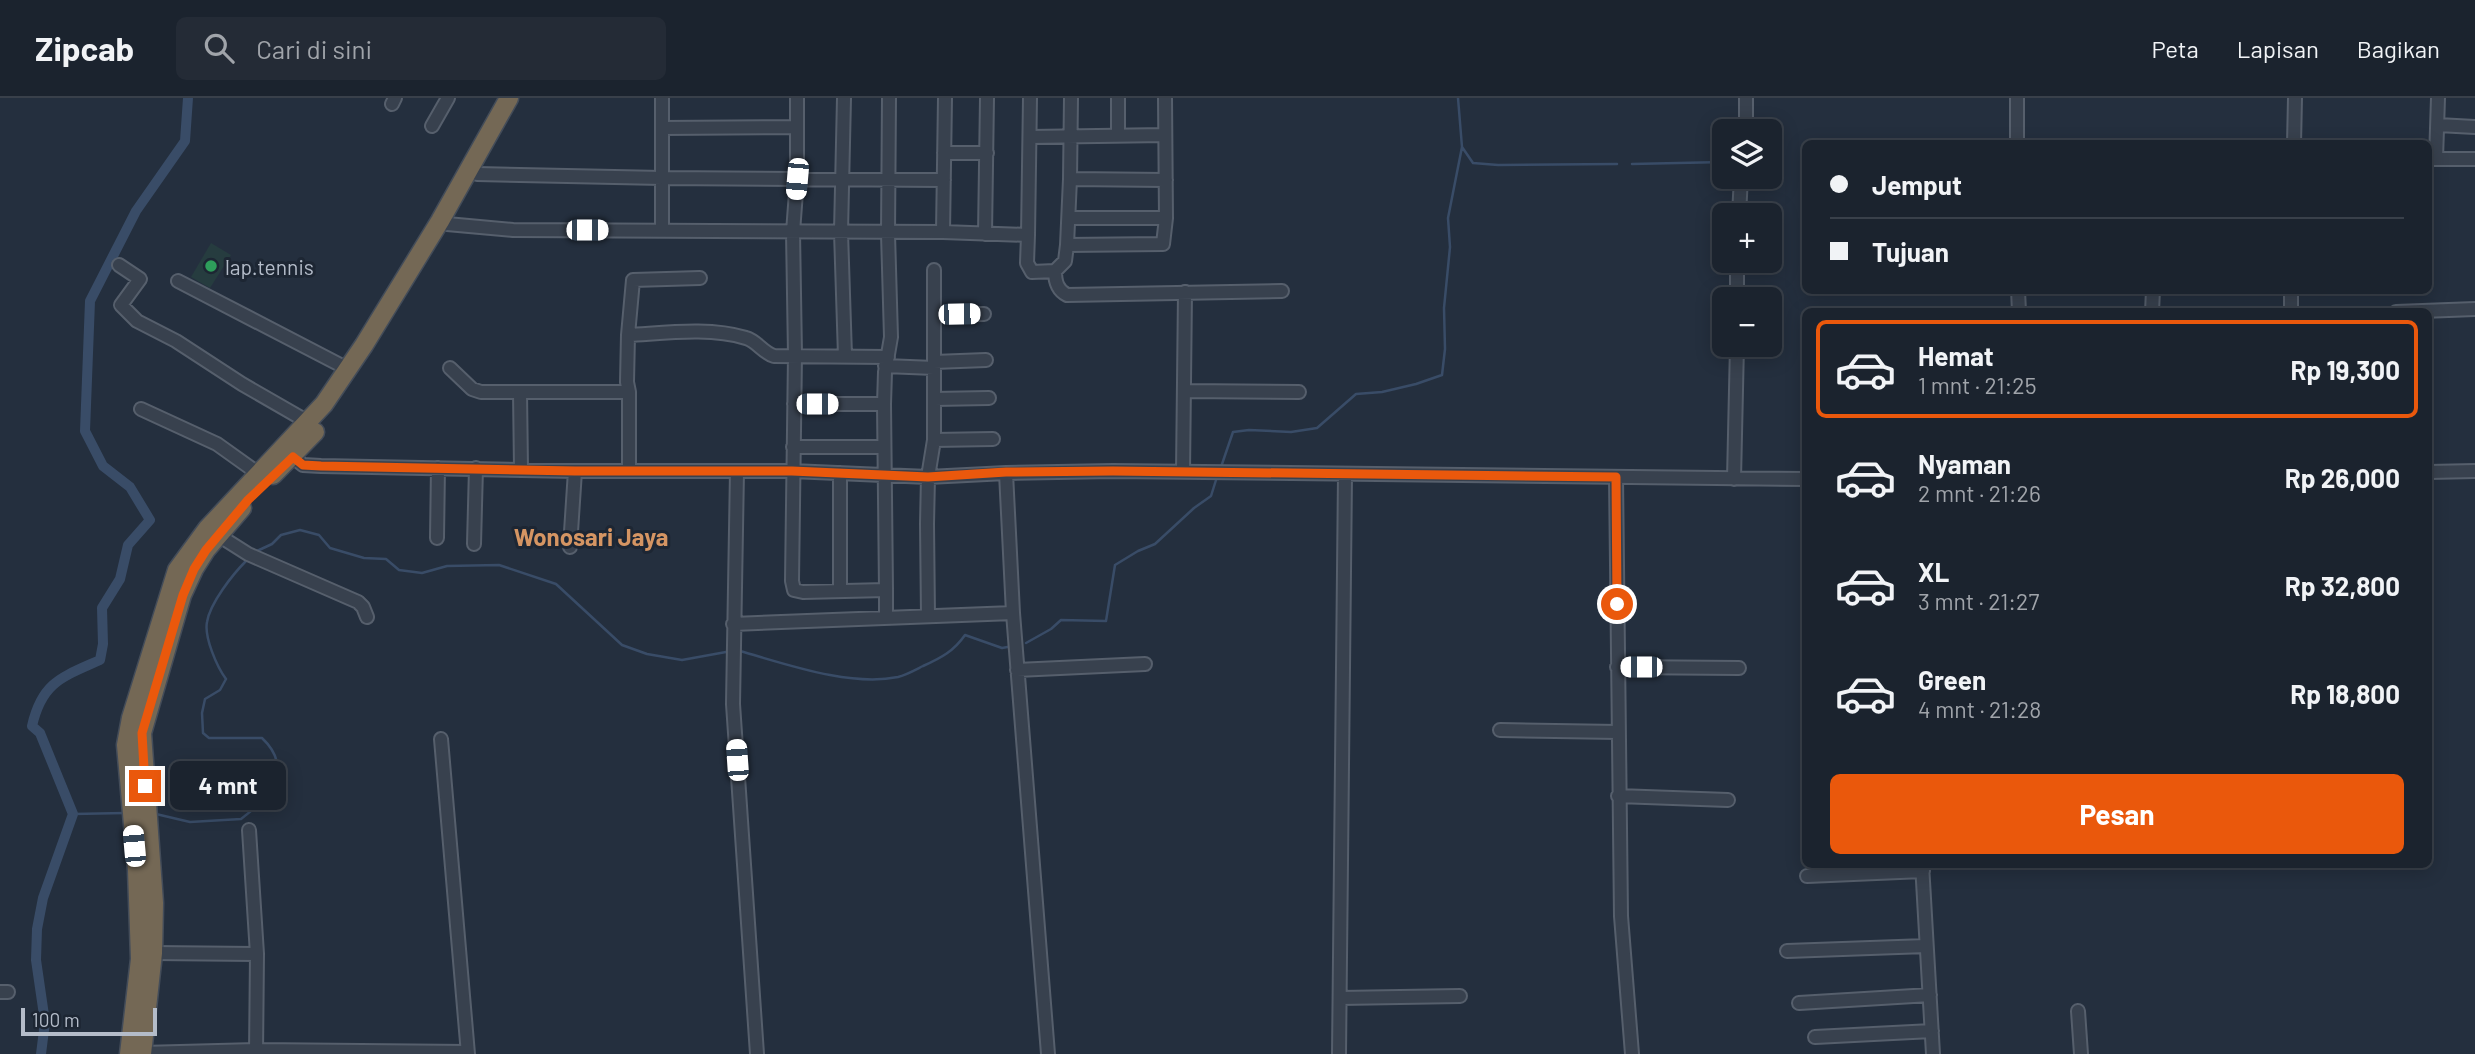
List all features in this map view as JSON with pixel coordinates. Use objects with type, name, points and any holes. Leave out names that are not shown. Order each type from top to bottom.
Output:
[{"type":"highway","points":[[129,1054],[153,953],[144,867],[126,745],[131,718],[177,570],[200,538],[324,404],[440,221],[509,98]]},
{"type":"highway","points":[[142,1054],[142,733],[183,595],[194,569],[218,535],[248,500],[293,457],[345,394],[477,174],[519,98]]},
{"type":"street","points":[[432,127],[448,98]]},
{"type":"street","points":[[662,98],[662,230]]},
{"type":"street","points":[[797,98],[797,179],[793,232],[795,355],[792,581],[794,590],[803,592],[886,590]]},
{"type":"street","points":[[844,98],[841,232],[845,356]]},
{"type":"street","points":[[886,618],[884,404],[891,337],[888,234],[889,98]]},
{"type":"street","points":[[943,232],[945,98]]},
{"type":"street","points":[[985,234],[987,98]]},
{"type":"street","points":[[1030,98],[1028,269],[1032,272],[1055,271],[1065,261],[1069,218],[1071,98]]},
{"type":"street","points":[[1118,98],[1118,136]]},
{"type":"street","points":[[1068,245],[1161,244],[1164,241],[1165,98]]},
{"type":"street","points":[[1746,98],[1746,119]]},
{"type":"street","points":[[2017,98],[2017,140]]},
{"type":"street","points":[[2294,140],[2295,98]]},
{"type":"street","points":[[2437,99],[2438,125],[2433,159],[2475,159]]},
{"type":"street","points":[[2438,125],[2475,127]]},
{"type":"street","points":[[662,128],[797,127]]},
{"type":"street","points":[[1030,137],[1165,135]]},
{"type":"street","points":[[944,153],[987,153]]},
{"type":"street","points":[[477,174],[944,180]]},
{"type":"street","points":[[1070,179],[1166,180]]},
{"type":"street","points":[[1069,218],[1166,218]]},
{"type":"street","points":[[447,224],[513,230],[888,234],[943,232],[1028,235]]},
{"type":"street","points":[[118,264],[140,279],[121,306],[136,321],[176,341],[242,384],[308,422]]},
{"type":"street","points":[[928,616],[926,534],[928,477],[934,440],[934,270]]},
{"type":"street","points":[[1055,271],[1057,286],[1067,295],[1282,291]]},
{"type":"street","points":[[629,471],[627,382],[633,280],[700,278]]},
{"type":"street","points":[[178,281],[348,369]]},
{"type":"street","points":[[1183,472],[1185,292]]},
{"type":"street","points":[[2432,311],[2475,309]]},
{"type":"street","points":[[934,315],[984,314]]},
{"type":"street","points":[[628,335],[723,334],[750,339],[774,356],[845,356],[934,365],[986,360]]},
{"type":"street","points":[[1734,479],[1737,357]]},
{"type":"street","points":[[450,368],[472,389],[481,392],[629,392]]},
{"type":"street","points":[[1184,391],[1299,391]]},
{"type":"street","points":[[520,392],[521,469]]},
{"type":"street","points":[[934,399],[989,398]]},
{"type":"street","points":[[794,404],[884,404]]},
{"type":"street","points":[[141,409],[217,444],[259,474]]},
{"type":"street","points":[[934,440],[993,439]]},
{"type":"street","points":[[793,447],[884,447]]},
{"type":"street","points":[[293,457],[303,465],[312,466],[575,471],[792,471],[928,477],[1006,472],[1183,472],[1802,480]]},
{"type":"street","points":[[437,538],[438,468]]},
{"type":"street","points":[[474,544],[476,468]]},
{"type":"street","points":[[570,547],[575,471]]},
{"type":"street","points":[[737,471],[733,704],[757,1054]]},
{"type":"street","points":[[2432,472],[2475,471]]},
{"type":"street","points":[[1006,472],[1017,670],[1048,1054]]},
{"type":"street","points":[[840,473],[840,591]]},
{"type":"street","points":[[1339,1054],[1345,475]]},
{"type":"street","points":[[1616,477],[1621,916],[1632,1054]]},
{"type":"street","points":[[218,535],[248,554],[358,602],[367,617]]},
{"type":"street","points":[[733,625],[1013,613]]},
{"type":"street","points":[[1017,670],[1145,664]]},
{"type":"street","points":[[1617,667],[1739,668]]},
{"type":"street","points":[[1500,730],[1618,732]]},
{"type":"street","points":[[142,1054],[468,1053],[441,739]]},
{"type":"street","points":[[1618,796],[1728,800]]},
{"type":"street","points":[[249,830],[257,954],[256,1052]]},
{"type":"street","points":[[1807,876],[1923,868],[1933,1054]]},
{"type":"street","points":[[1787,951],[1926,946]]},
{"type":"street","points":[[153,953],[257,954]]},
{"type":"street","points":[[1799,1003],[1930,995]]},
{"type":"street","points":[[1340,998],[1460,996]]},
{"type":"street","points":[[2078,1011],[2081,1054]]},
{"type":"street","points":[[1815,1037],[1931,1031]]},
{"type":"green space","name":"lap.tennis","points":[[211,243],[231,255],[210,288],[191,277]]},
{"type":"waterway","points":[[41,1054],[45,1022],[36,960],[37,929],[43,898],[73,814],[40,733],[32,726],[36,711],[55,683],[100,660],[103,644],[102,608],[120,579],[128,545],[150,520],[130,487],[103,466],[85,431],[90,301],[136,211],[185,141],[188,98]]},
{"type":"waterway","points":[[1458,98],[1462,147],[1473,163],[1617,164]]},
{"type":"waterway","points":[[1221,467],[1233,432],[1291,432],[1317,428],[1356,394],[1382,392],[1442,375],[1445,349],[1444,308],[1450,247],[1448,218],[1462,147]]},
{"type":"waterway","points":[[1632,164],[1712,162]]},
{"type":"waterway","points":[[1026,643],[1061,620],[1106,621],[1115,565],[1155,544],[1211,496],[1216,480]]},
{"type":"waterway","points":[[257,551],[272,544],[281,535],[300,530],[319,535],[330,548],[364,558],[386,559],[399,570],[422,573],[447,566],[499,565],[556,584],[622,645],[647,654],[682,660],[726,652]]},
{"type":"waterway","points":[[156,814],[190,822],[241,819],[276,791],[277,762],[272,750],[262,738],[209,738],[203,733],[202,713],[205,699],[220,690],[226,679],[212,652],[207,636],[207,622],[217,598],[246,561]]},
{"type":"waterway","points":[[740,651],[818,673],[879,679],[901,676],[936,660],[952,650],[965,635],[1002,648],[1013,646]]},
{"type":"waterway","points":[[73,814],[125,813]]},
{"type":"place","name":"lap.tennis","points":[[211,266]]},
{"type":"district","name":"Wonosari Jaya","points":[[591,536]]},
{"type":"route","points":[[145,786],[142,733],[145,718],[183,595],[194,569],[206,550],[248,500],[293,457],[303,465],[321,466],[575,471],[792,471],[928,477],[1006,472],[1113,471],[1616,477],[1617,604]]}]
